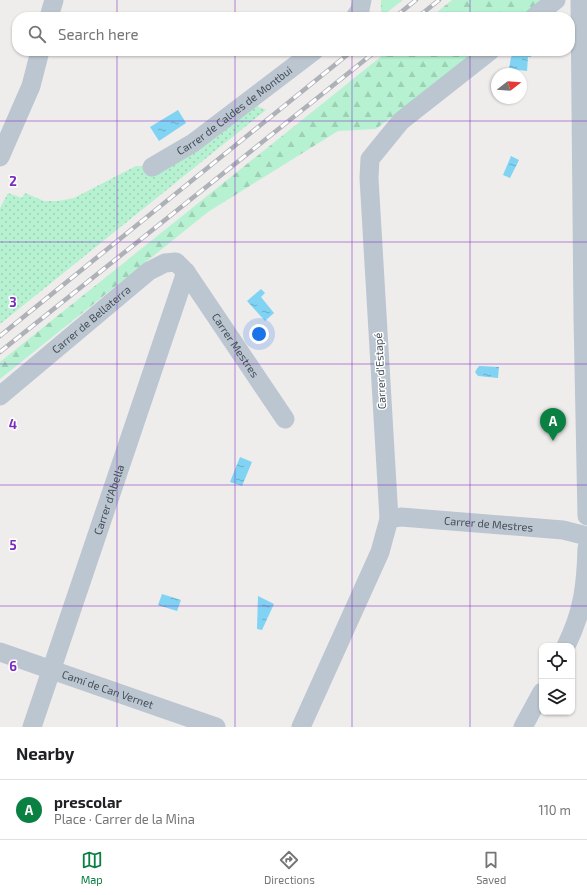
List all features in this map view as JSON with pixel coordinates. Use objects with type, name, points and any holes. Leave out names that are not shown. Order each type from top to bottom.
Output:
[{"type":"street","points":[[50,12],[54,0]]},
{"type":"street","points":[[358,12],[362,0]]},
{"type":"street","points":[[540,12],[556,0]]},
{"type":"street","points":[[580,0],[583,316],[587,516]]},
{"type":"street","points":[[0,157],[31,86],[39,56]]},
{"type":"street","name":"Carrer de Caldes de Montbui","points":[[152,167],[193,142],[307,56]]},
{"type":"street","name":"Carrer d'Estapé","points":[[301,727],[380,552],[389,519],[369,186],[370,159],[401,121],[484,56]]},
{"type":"street","name":"Carrer de Bellaterra","points":[[0,396],[149,270],[165,263],[181,267]]},
{"type":"street","name":"Carrer Mestres","points":[[181,267],[285,419]]},
{"type":"street","name":"Carrer d'Abella","points":[[32,727],[181,267]]},
{"type":"street","name":"Carrer de Mestres","points":[[389,519],[401,517],[555,530],[587,536]]},
{"type":"street","points":[[567,643],[581,611],[586,577],[587,548]]},
{"type":"street","name":"Camí de Can Vernet","points":[[0,652],[52,668],[216,727]]},
{"type":"street","points":[[523,727],[539,698]]},
{"type":"green space","points":[[381,0],[403,0],[387,12],[381,12]]},
{"type":"green space","points":[[452,0],[542,0],[526,12],[437,12]]},
{"type":"green space","points":[[382,56],[471,56],[376,129],[338,131],[208,212],[0,379],[0,362]]},
{"type":"green space","points":[[247,102],[266,110],[0,324],[0,208],[8,193],[22,198],[25,193],[44,201],[59,201],[74,198],[136,166],[152,167]]},
{"type":"water","points":[[512,56],[531,56],[528,57],[527,71],[527,68],[509,68]]},
{"type":"water","points":[[178,110],[186,123],[159,141],[150,127]]},
{"type":"water","points":[[511,156],[519,160],[510,178],[503,175]]},
{"type":"water","points":[[261,289],[265,293],[261,297],[274,313],[265,321],[247,301]]},
{"type":"water","points":[[479,366],[499,367],[498,378],[478,376],[475,372]]},
{"type":"water","points":[[240,457],[252,462],[242,486],[230,482]]},
{"type":"water","points":[[162,594],[181,600],[177,611],[158,605]]},
{"type":"water","points":[[258,596],[274,604],[262,630],[257,629]]},
{"type":"railway","points":[[401,12],[416,0]]},
{"type":"railway","points":[[424,12],[439,0]]},
{"type":"railway","points":[[0,336],[346,56]]},
{"type":"railway","points":[[0,352],[370,56]]},
{"type":"place","name":"prescolar","points":[[553,441]]}]
